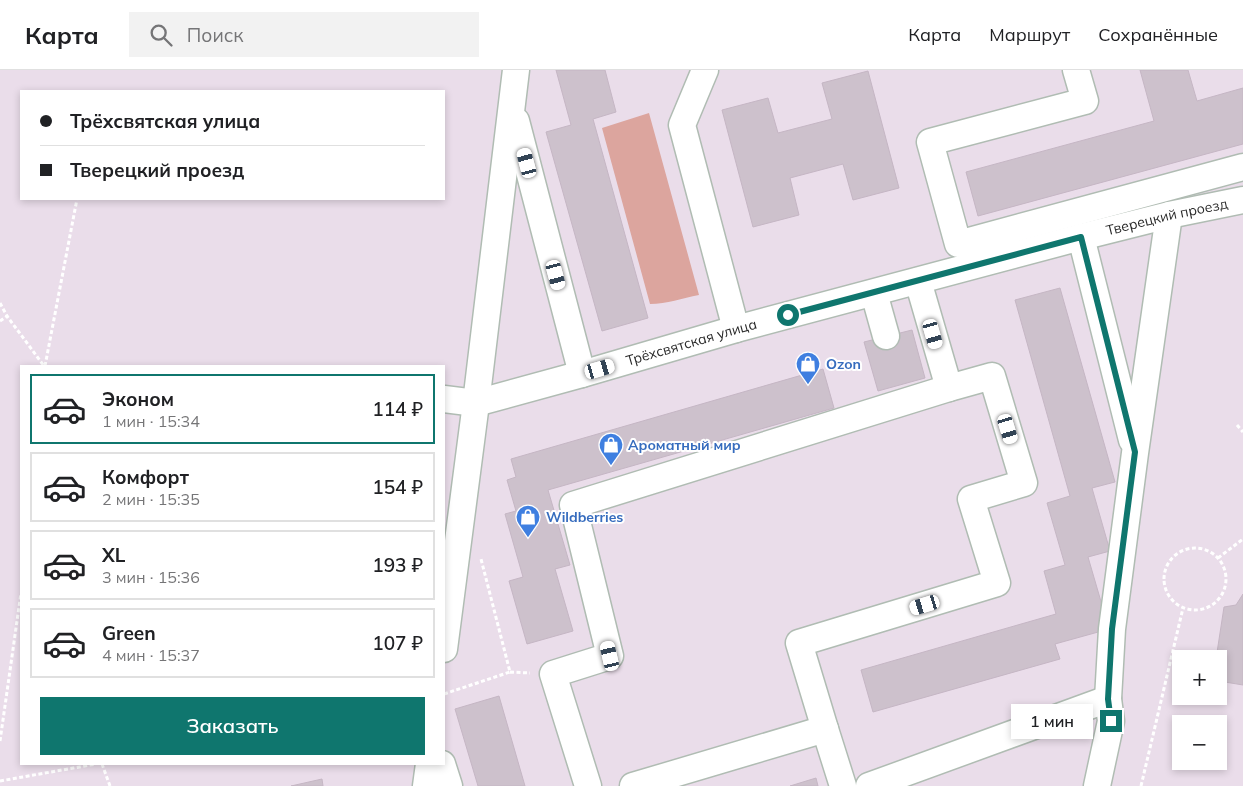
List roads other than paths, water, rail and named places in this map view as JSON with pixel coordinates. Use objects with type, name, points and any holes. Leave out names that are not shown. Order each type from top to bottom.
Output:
[{"type":"lane","points":[[445,641],[516,70]]},
{"type":"lane","points":[[705,70],[682,125],[736,328]]},
{"type":"lane","points":[[1076,70],[1085,101],[930,142],[958,244],[1243,167]]},
{"type":"lane","points":[[512,107],[582,374]]},
{"type":"lane","name":"Тверецкий проезд","points":[[1081,237],[1169,215],[1243,200]]},
{"type":"lane","points":[[1097,786],[1111,721],[1108,699],[1112,629],[1169,215]]},
{"type":"lane","points":[[1081,237],[1135,452]]},
{"type":"lane","name":"Трёхсвятская улица","points":[[476,403],[582,374],[736,328],[1081,237]]},
{"type":"lane","points":[[918,281],[949,388]]},
{"type":"lane","points":[[874,293],[886,336]]},
{"type":"lane","points":[[588,786],[553,674],[610,656],[574,505],[992,376],[1024,482],[971,499],[997,583],[799,643],[843,786]]},
{"type":"lane","points":[[445,399],[476,403]]},
{"type":"lane","points":[[869,786],[1108,699]]},
{"type":"lane","points":[[633,786],[825,730]]},
{"type":"lane","points":[[426,786],[429,765]]},
{"type":"lane","points":[[442,765],[448,786]]},
{"type":"place","name":"Ozon","points":[[808,385]]},
{"type":"place","name":"Ароматный мир","points":[[611,466]]},
{"type":"place","name":"Wildberries","points":[[528,538]]}]
